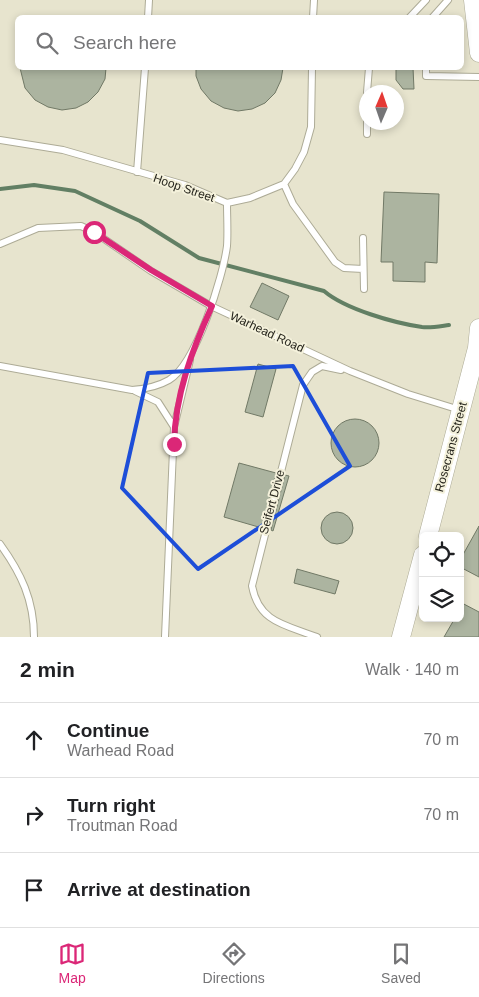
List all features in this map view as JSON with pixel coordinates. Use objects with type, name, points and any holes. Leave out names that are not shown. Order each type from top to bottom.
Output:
[{"type":"street","points":[[473,0],[479,53]]},
{"type":"street","name":"Rosecrans Street","points":[[429,532],[477,348],[479,328]]},
{"type":"street","points":[[401,637],[419,570]]},
{"type":"lane","points":[[148,15],[149,0]]},
{"type":"lane","points":[[313,15],[314,0]]},
{"type":"lane","points":[[412,15],[426,0]]},
{"type":"lane","points":[[435,15],[448,0]]},
{"type":"lane","points":[[137,172],[145,70]]},
{"type":"lane","points":[[312,70],[311,127],[304,152],[284,184],[293,204],[335,262],[344,268],[363,269]]},
{"type":"lane","points":[[368,85],[370,70]]},
{"type":"lane","points":[[426,70],[426,76],[479,77]]},
{"type":"lane","name":"Hoop Street","points":[[0,140],[63,150],[185,185],[227,203],[250,198],[284,184]]},
{"type":"lane","points":[[165,637],[174,427],[191,356],[212,306],[223,264],[226,246],[227,203]]},
{"type":"lane","name":"Warhead Road","points":[[0,244],[38,228],[81,226],[94,232],[151,270],[212,306],[350,371],[408,394],[461,410]]},
{"type":"lane","points":[[363,238],[364,289]]},
{"type":"lane","points":[[132,390],[149,388],[170,380],[191,356]]},
{"type":"lane","points":[[0,366],[132,390],[158,402],[174,427]]},
{"type":"lane","name":"Seifert Drive","points":[[317,637],[275,622],[258,608],[252,586],[303,385],[312,372],[322,366],[350,371]]},
{"type":"lane","points":[[0,544],[19,570],[34,617],[34,637]]},
{"type":"highlighted area","points":[[293,366],[350,466],[198,569],[122,488],[148,373]]},
{"type":"building","points":[[20,70],[106,70],[105,79],[98,92],[88,102],[76,108],[62,110],[48,107],[35,100],[25,88]]},
{"type":"building","points":[[196,70],[283,70],[281,80],[275,93],[265,103],[252,109],[238,111],[224,108],[211,101],[201,89],[196,76]]},
{"type":"building","points":[[396,70],[413,70],[414,89],[404,89],[404,85],[400,85],[396,80]]},
{"type":"building","points":[[384,192],[439,194],[437,263],[425,262],[425,282],[393,281],[393,262],[381,262]]},
{"type":"building","points":[[262,283],[289,296],[278,320],[250,307]]},
{"type":"building","points":[[258,364],[276,369],[263,417],[245,412]]},
{"type":"building","points":[[355,419],[364,421],[372,426],[377,434],[379,443],[377,452],[372,460],[364,465],[355,467],[346,465],[338,460],[333,452],[331,443],[333,434],[338,426],[346,421]]},
{"type":"building","points":[[239,463],[276,473],[262,528],[224,517]]},
{"type":"building","points":[[285,475],[289,476],[273,531],[271,530]]},
{"type":"building","points":[[337,512],[343,513],[348,517],[352,522],[352,534],[348,539],[343,543],[337,544],[331,543],[326,539],[322,534],[321,528],[322,522],[326,517],[331,513]]},
{"type":"building","points":[[479,526],[479,577],[464,569],[464,553]]},
{"type":"building","points":[[297,569],[339,581],[335,594],[294,583]]},
{"type":"building","points":[[464,604],[479,612],[479,637],[444,637],[453,622],[464,622]]},
{"type":"waterway","points":[[0,189],[34,185],[75,191],[140,221],[199,258],[324,291],[344,304],[384,319],[422,327],[449,325]]},
{"type":"route","points":[[94,232],[151,270],[212,306],[193,347],[179,398],[174,427],[174,444]]}]
